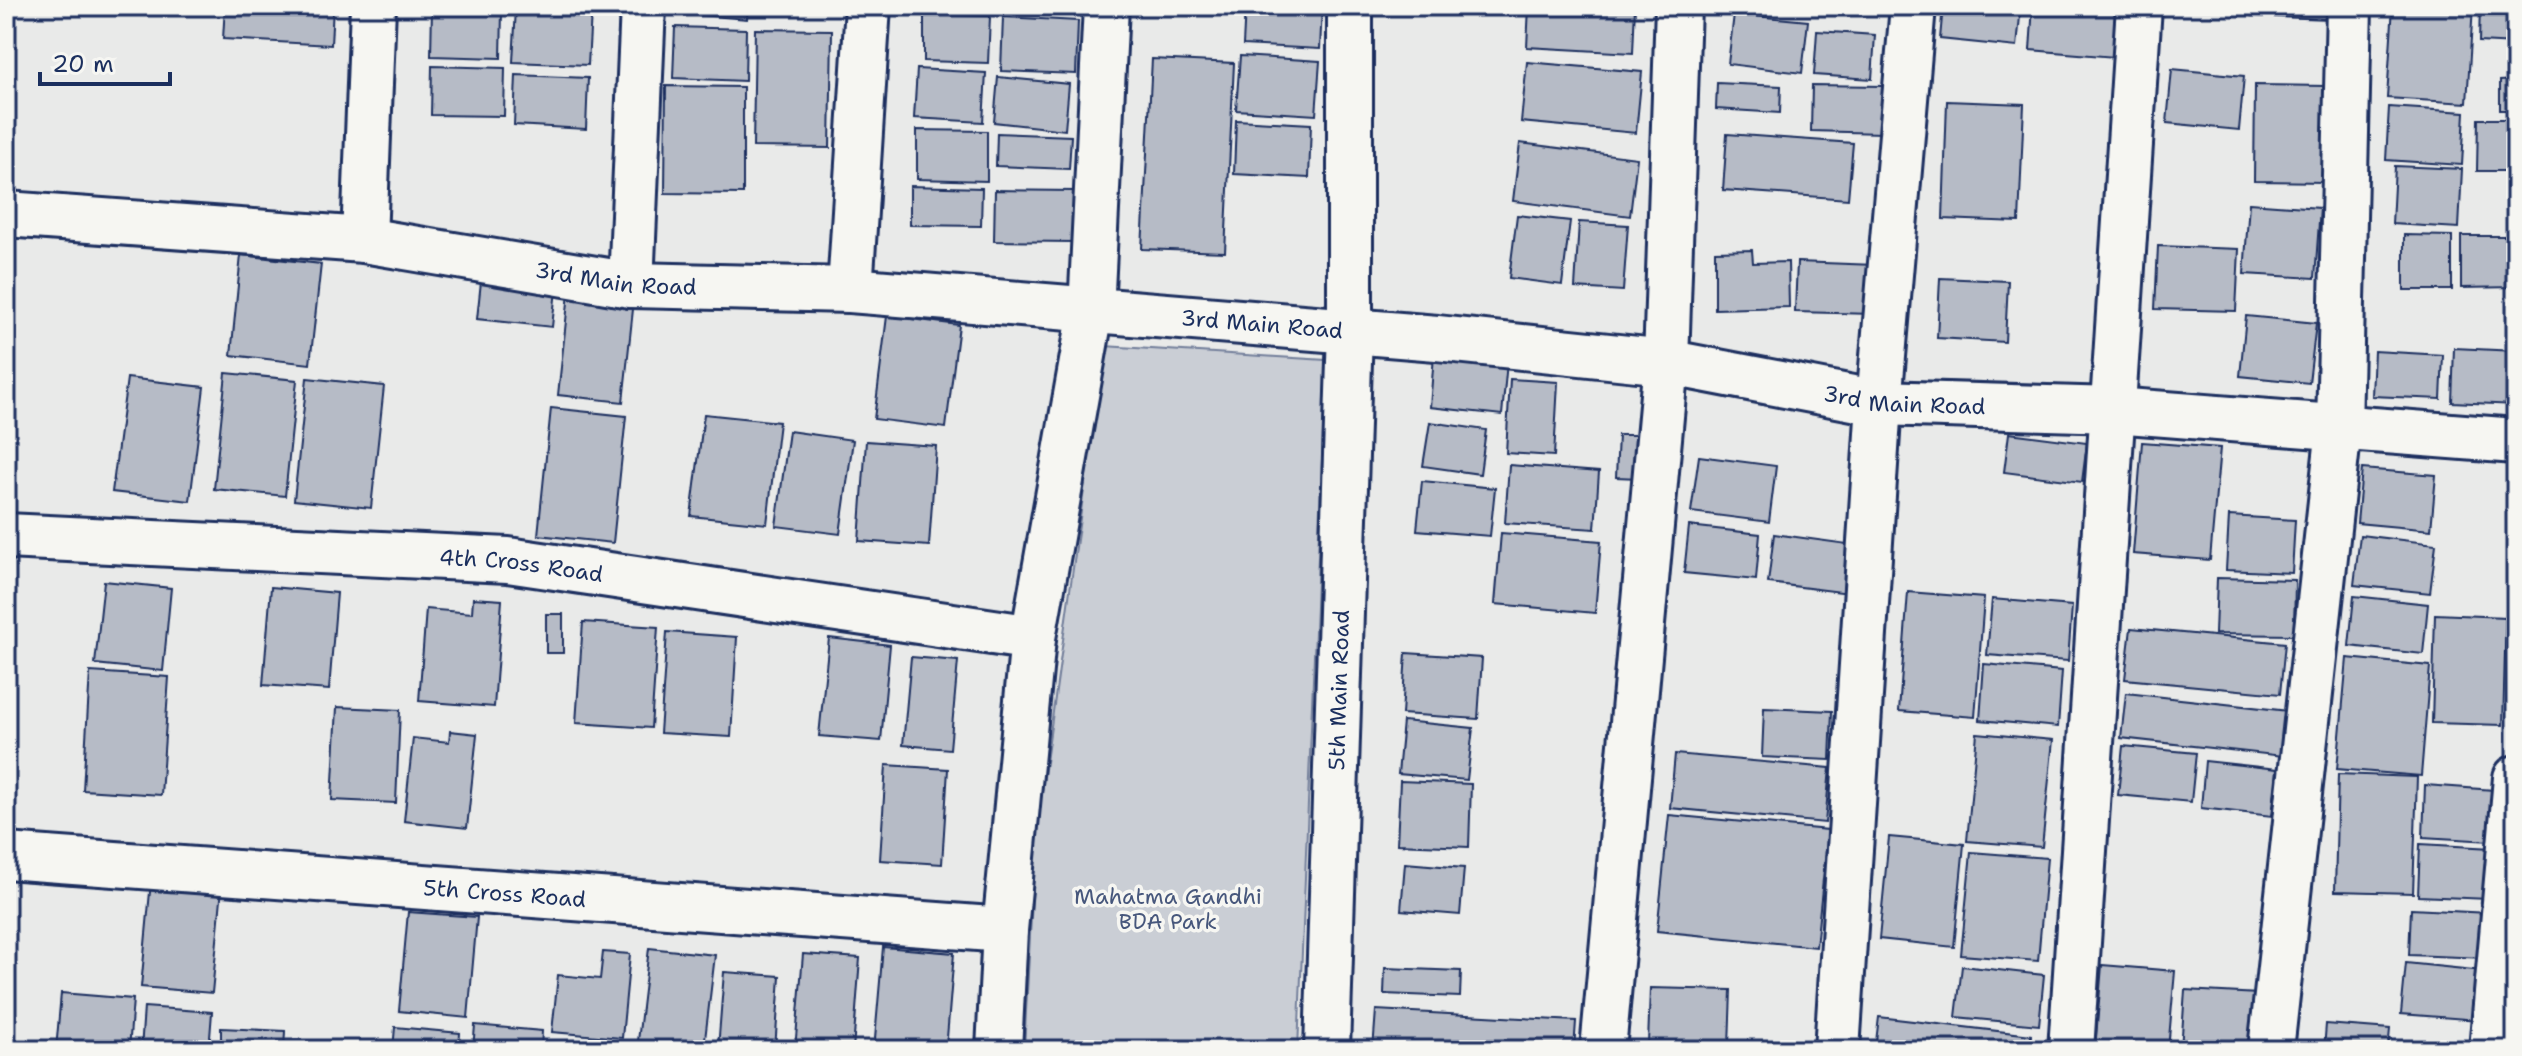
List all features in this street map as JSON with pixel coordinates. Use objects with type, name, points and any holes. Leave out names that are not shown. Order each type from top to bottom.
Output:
[{"type":"street","points":[[364,240],[373,6]]},
{"type":"street","points":[[631,285],[643,6]]},
{"type":"street","points":[[850,290],[868,6]]},
{"type":"street","points":[[999,1050],[1005,930],[1033,638],[1091,311],[1106,6]]},
{"type":"street","name":"5th Main Road","points":[[1327,1050],[1350,330],[1350,6]]},
{"type":"street","points":[[1603,1050],[1666,362],[1678,6]]},
{"type":"street","points":[[1837,1050],[1879,403],[1913,6]]},
{"type":"street","points":[[2071,1050],[2139,6]]},
{"type":"street","points":[[2271,1050],[2339,428],[2349,6]]},
{"type":"street","name":"3rd Main Road","points":[[6,214],[364,240],[631,285],[850,290],[1350,330],[1666,362],[1879,403],[2114,410],[2516,441]]},
{"type":"street","name":"4th Cross Road","points":[[6,536],[508,560],[1033,638]]},
{"type":"street","points":[[2492,1050],[2516,778]]},
{"type":"street","name":"5th Cross Road","points":[[6,856],[1005,930]]},
{"type":"green space","name":"Mahatma Gandhi BDA Park","points":[[1104,346],[1326,360],[1298,1050],[1024,1050],[1035,841]]},
{"type":"building","points":[[225,6],[333,6],[331,45],[223,39]]},
{"type":"building","points":[[676,6],[748,6],[747,19],[675,13]]},
{"type":"building","points":[[1245,6],[1322,6],[1320,49],[1243,45]]},
{"type":"building","points":[[1529,6],[1635,6],[1633,53],[1527,47]]},
{"type":"building","points":[[1943,6],[2021,6],[2017,47],[1940,39]]},
{"type":"building","points":[[2033,6],[2119,6],[2115,57],[2030,50]]},
{"type":"building","points":[[2253,6],[2330,6],[2329,19],[2252,16]]},
{"type":"building","points":[[2393,6],[2473,6],[2467,103],[2387,98]]},
{"type":"building","points":[[2480,6],[2516,6],[2516,44],[2479,42]]},
{"type":"building","points":[[432,8],[502,11],[501,58],[431,56]]},
{"type":"building","points":[[516,8],[591,12],[588,65],[513,62]]},
{"type":"building","points":[[924,14],[990,16],[988,63],[924,61]]},
{"type":"building","points":[[1734,14],[1808,21],[1802,73],[1728,64]]},
{"type":"building","points":[[1003,17],[1078,21],[1076,74],[1001,71]]},
{"type":"building","points":[[675,27],[746,29],[745,81],[673,78]]},
{"type":"building","points":[[755,29],[832,30],[830,148],[753,147]]},
{"type":"building","points":[[1817,31],[1875,35],[1872,79],[1814,75]]},
{"type":"building","points":[[1240,56],[1320,61],[1316,115],[1236,110]]},
{"type":"building","points":[[1152,59],[1234,63],[1225,252],[1142,249]]},
{"type":"building","points":[[1527,62],[1642,72],[1636,133],[1521,122]]},
{"type":"building","points":[[432,66],[505,68],[504,116],[431,115]]},
{"type":"building","points":[[917,69],[986,73],[983,122],[914,118]]},
{"type":"building","points":[[2172,69],[2244,76],[2239,130],[2167,123]]},
{"type":"building","points":[[516,75],[588,78],[586,129],[514,125]]},
{"type":"building","points":[[998,77],[1069,84],[1065,130],[994,122]]},
{"type":"building","points":[[2516,80],[2516,110],[2500,110],[2500,81]]},
{"type":"building","points":[[1717,83],[1781,86],[1780,113],[1716,109]]},
{"type":"building","points":[[1812,85],[1883,86],[1882,133],[1811,131]]},
{"type":"building","points":[[2255,85],[2326,86],[2325,182],[2254,181]]},
{"type":"building","points":[[666,86],[743,87],[743,194],[665,193]]},
{"type":"building","points":[[1947,101],[2024,104],[2019,222],[1943,219]]},
{"type":"building","points":[[2389,107],[2465,112],[2462,165],[2386,160]]},
{"type":"building","points":[[2478,119],[2516,119],[2516,171],[2477,171]]},
{"type":"building","points":[[1236,120],[1311,124],[1309,178],[1234,174]]},
{"type":"building","points":[[917,130],[987,131],[987,181],[917,179]]},
{"type":"building","points":[[997,133],[1071,136],[1069,169],[996,166]]},
{"type":"building","points":[[1727,134],[1853,143],[1848,199],[1723,190]]},
{"type":"building","points":[[1520,143],[1637,158],[1630,216],[1513,201]]},
{"type":"building","points":[[2395,166],[2462,169],[2459,228],[2392,224]]},
{"type":"building","points":[[910,186],[982,188],[981,226],[910,225]]},
{"type":"building","points":[[995,190],[1075,191],[1074,242],[994,241]]},
{"type":"building","points":[[2249,203],[2320,208],[2315,278],[2244,274]]},
{"type":"building","points":[[1517,215],[1570,221],[1562,285],[1509,278]]},
{"type":"building","points":[[1579,222],[1628,225],[1623,291],[1575,288]]},
{"type":"building","points":[[2404,235],[2452,236],[2452,290],[2404,290]]},
{"type":"building","points":[[2461,236],[2516,236],[2516,287],[2461,288]]},
{"type":"building","points":[[2158,246],[2239,249],[2236,311],[2155,309]]},
{"type":"building","points":[[1752,250],[1753,263],[1788,262],[1789,307],[1715,309],[1715,251]]},
{"type":"building","points":[[241,255],[321,264],[310,364],[231,355]]},
{"type":"building","points":[[1797,262],[1875,265],[1874,314],[1795,312]]},
{"type":"building","points":[[482,272],[557,280],[552,327],[477,319]]},
{"type":"building","points":[[1940,278],[2008,281],[2005,342],[1937,338]]},
{"type":"building","points":[[569,293],[634,300],[623,402],[558,395]]},
{"type":"building","points":[[887,316],[959,325],[946,428],[874,419]]},
{"type":"building","points":[[2246,316],[2316,323],[2309,383],[2240,376]]},
{"type":"building","points":[[2454,348],[2516,351],[2516,405],[2452,402]]},
{"type":"building","points":[[2374,351],[2443,355],[2441,399],[2372,396]]},
{"type":"building","points":[[1434,355],[1507,362],[1502,415],[1430,407]]},
{"type":"building","points":[[226,373],[297,380],[285,496],[214,489]]},
{"type":"building","points":[[127,378],[204,387],[190,501],[112,492]]},
{"type":"building","points":[[307,378],[384,386],[371,508],[294,500]]},
{"type":"building","points":[[1510,379],[1558,382],[1554,456],[1506,453]]},
{"type":"building","points":[[551,408],[626,416],[613,543],[538,535]]},
{"type":"building","points":[[704,414],[779,422],[767,524],[691,516]]},
{"type":"building","points":[[1430,422],[1486,430],[1480,474],[1423,466]]},
{"type":"building","points":[[789,431],[853,440],[840,534],[776,526]]},
{"type":"building","points":[[2009,433],[2087,443],[2082,482],[2004,472]]},
{"type":"building","points":[[1618,435],[1641,435],[1639,478],[1616,477]]},
{"type":"building","points":[[866,441],[936,446],[929,546],[859,541]]},
{"type":"building","points":[[2142,442],[2220,448],[2210,560],[2133,554]]},
{"type":"building","points":[[1699,456],[1776,466],[1769,522],[1691,512]]},
{"type":"building","points":[[1509,465],[1599,472],[1595,529],[1505,523]]},
{"type":"building","points":[[2362,469],[2436,475],[2431,530],[2357,523]]},
{"type":"building","points":[[1422,481],[1495,488],[1490,536],[1417,530]]},
{"type":"building","points":[[2229,516],[2295,520],[2292,573],[2226,570]]},
{"type":"building","points":[[1689,526],[1760,534],[1756,580],[1684,573]]},
{"type":"building","points":[[1501,533],[1601,541],[1595,613],[1495,604]]},
{"type":"building","points":[[1774,534],[1855,545],[1849,593],[1768,583]]},
{"type":"building","points":[[2360,535],[2436,544],[2430,593],[2354,585]]},
{"type":"building","points":[[2217,578],[2295,580],[2294,635],[2215,634]]},
{"type":"building","points":[[104,581],[171,588],[163,671],[95,664]]},
{"type":"building","points":[[271,587],[337,593],[329,690],[263,685]]},
{"type":"building","points":[[1908,592],[1984,598],[1975,717],[1899,711]]},
{"type":"building","points":[[2354,596],[2428,604],[2423,654],[2349,646]]},
{"type":"building","points":[[473,598],[502,600],[494,707],[419,701],[426,609],[472,613]]},
{"type":"building","points":[[1992,599],[2072,606],[2068,661],[1987,655]]},
{"type":"building","points":[[546,614],[563,614],[563,653],[546,653]]},
{"type":"building","points":[[2435,614],[2506,617],[2503,725],[2432,723]]},
{"type":"building","points":[[583,622],[658,627],[651,728],[576,723]]},
{"type":"building","points":[[2131,628],[2285,643],[2280,694],[2125,679]]},
{"type":"building","points":[[667,632],[737,637],[731,737],[660,733]]},
{"type":"building","points":[[829,638],[890,645],[881,741],[819,736]]},
{"type":"building","points":[[1406,653],[1482,658],[1478,719],[1402,714]]},
{"type":"building","points":[[911,657],[958,661],[950,749],[903,745]]},
{"type":"building","points":[[2347,658],[2430,666],[2421,776],[2337,769]]},
{"type":"building","points":[[1984,664],[2062,671],[2058,727],[1980,720]]},
{"type":"building","points":[[90,672],[169,677],[161,795],[83,790]]},
{"type":"building","points":[[2126,693],[2288,711],[2283,756],[2121,738]]},
{"type":"building","points":[[337,707],[400,710],[396,803],[332,800]]},
{"type":"building","points":[[1764,708],[1832,711],[1830,760],[1762,757]]},
{"type":"building","points":[[1403,721],[1473,728],[1467,780],[1398,774]]},
{"type":"building","points":[[450,731],[477,734],[467,828],[404,821],[413,738],[449,742]]},
{"type":"building","points":[[1977,733],[2053,740],[2042,847],[1967,841]]},
{"type":"building","points":[[2123,746],[2196,753],[2191,802],[2118,795]]},
{"type":"building","points":[[1675,754],[1830,768],[1825,823],[1670,808]]},
{"type":"building","points":[[2205,761],[2277,769],[2272,816],[2201,808]]},
{"type":"building","points":[[886,765],[948,769],[942,864],[880,860]]},
{"type":"building","points":[[2338,774],[2417,777],[2413,893],[2335,891]]},
{"type":"building","points":[[1400,781],[1471,784],[1469,847],[1397,844]]},
{"type":"building","points":[[2425,785],[2494,790],[2491,841],[2423,837]]},
{"type":"building","points":[[1669,815],[1828,830],[1816,947],[1657,931]]},
{"type":"building","points":[[1889,837],[1964,844],[1954,947],[1879,939]]},
{"type":"building","points":[[2420,844],[2492,848],[2489,899],[2418,896]]},
{"type":"building","points":[[1971,852],[2047,858],[2038,961],[1961,955]]},
{"type":"building","points":[[1405,863],[1464,868],[1460,915],[1401,910]]},
{"type":"building","points":[[151,881],[222,888],[212,993],[141,987]]},
{"type":"building","points":[[2411,909],[2488,913],[2486,958],[2409,955]]},
{"type":"building","points":[[408,912],[477,917],[468,1018],[399,1011]]},
{"type":"building","points":[[883,947],[954,953],[946,1050],[874,1050]]},
{"type":"building","points":[[649,948],[715,955],[704,1048],[638,1041]]},
{"type":"building","points":[[603,952],[630,954],[622,1038],[552,1032],[558,975],[600,979]]},
{"type":"building","points":[[803,954],[860,958],[853,1050],[795,1050]]},
{"type":"building","points":[[2406,963],[2483,971],[2479,1020],[2401,1014]]},
{"type":"building","points":[[2102,965],[2175,971],[2168,1050],[2095,1050]]},
{"type":"building","points":[[1962,966],[2044,975],[2039,1025],[1956,1017]]},
{"type":"building","points":[[1385,968],[1461,971],[1460,997],[1384,994]]},
{"type":"building","points":[[724,972],[780,976],[775,1050],[718,1049]]},
{"type":"building","points":[[1650,988],[1731,990],[1729,1046],[1648,1044]]},
{"type":"building","points":[[2185,990],[2259,994],[2256,1050],[2181,1050]]},
{"type":"building","points":[[61,993],[133,999],[129,1050],[56,1050]]},
{"type":"building","points":[[144,1007],[212,1012],[209,1050],[141,1050]]},
{"type":"building","points":[[1376,1010],[1576,1021],[1574,1050],[1373,1050]]},
{"type":"building","points":[[1879,1017],[2031,1035],[2030,1050],[1875,1050]]},
{"type":"building","points":[[2326,1024],[2390,1029],[2388,1050],[2324,1050]]},
{"type":"building","points":[[475,1025],[542,1031],[541,1050],[473,1050]]},
{"type":"building","points":[[395,1027],[460,1033],[459,1050],[393,1050]]},
{"type":"building","points":[[221,1028],[285,1031],[284,1050],[221,1050]]}]
